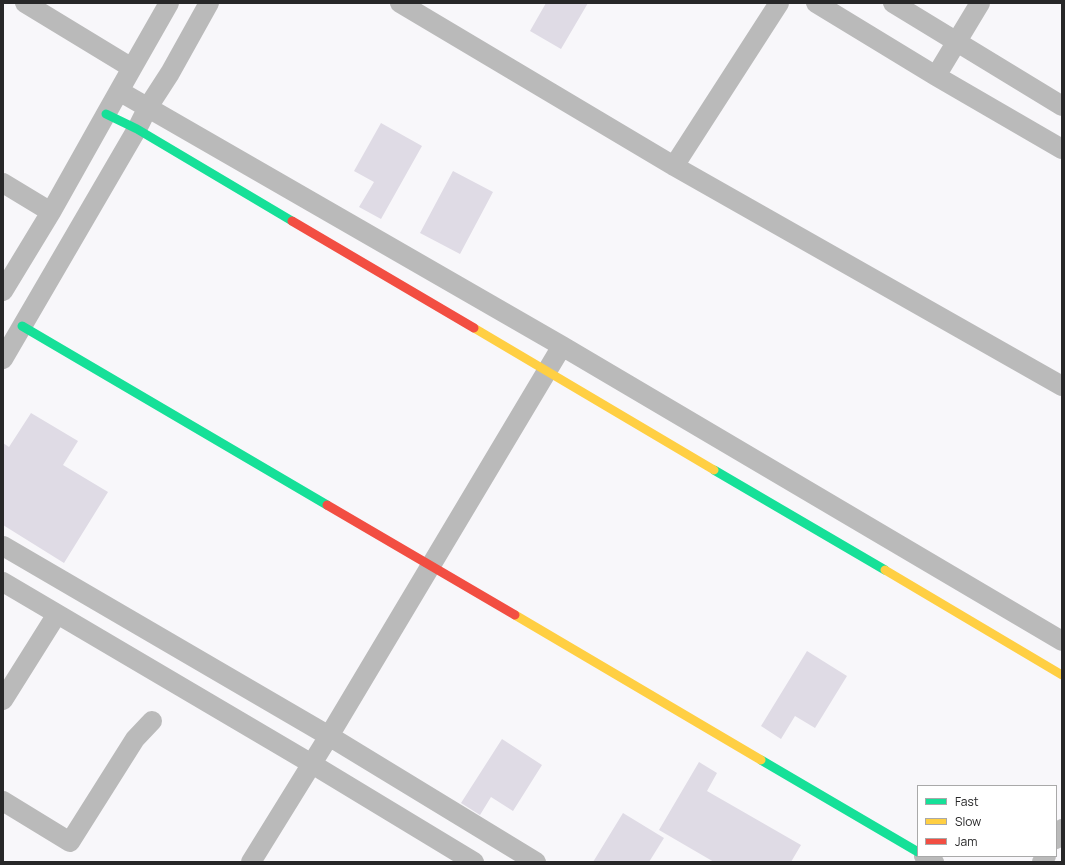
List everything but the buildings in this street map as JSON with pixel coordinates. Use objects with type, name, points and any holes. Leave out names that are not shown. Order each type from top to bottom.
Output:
[{"type":"street","points":[[25,3],[132,68]]},
{"type":"street","points":[[3,291],[51,212],[169,3]]},
{"type":"street","points":[[3,359],[137,129],[148,107],[170,73],[209,3]]},
{"type":"street","points":[[400,3],[674,166],[1062,386]]},
{"type":"street","points":[[674,166],[779,3]]},
{"type":"street","points":[[816,3],[936,76],[1062,149]]},
{"type":"street","points":[[893,3],[1062,106]]},
{"type":"street","points":[[936,76],[980,3]]},
{"type":"street","points":[[119,91],[562,346],[1062,641]]},
{"type":"street","points":[[106,114],[137,129],[1062,675]]},
{"type":"street","points":[[3,183],[51,212]]},
{"type":"street","points":[[22,326],[917,851]]},
{"type":"street","points":[[251,862],[431,567],[562,346]]},
{"type":"street","points":[[3,546],[329,736],[536,862]]},
{"type":"street","points":[[3,582],[312,764],[474,862]]},
{"type":"street","points":[[3,700],[57,614]]},
{"type":"street","points":[[3,801],[70,842],[135,739],[152,721]]},
{"type":"traffic: fast","points":[[106,114],[137,129],[292,221]]},
{"type":"traffic: fast","points":[[22,326],[327,505]]},
{"type":"traffic: fast","points":[[714,470],[885,570]]},
{"type":"traffic: fast","points":[[761,760],[917,851]]},
{"type":"traffic: slow","points":[[474,328],[714,470]]},
{"type":"traffic: slow","points":[[885,570],[1062,675]]},
{"type":"traffic: slow","points":[[515,615],[761,760]]},
{"type":"traffic: jam","points":[[292,221],[474,328]]},
{"type":"traffic: jam","points":[[327,505],[515,615]]}]
